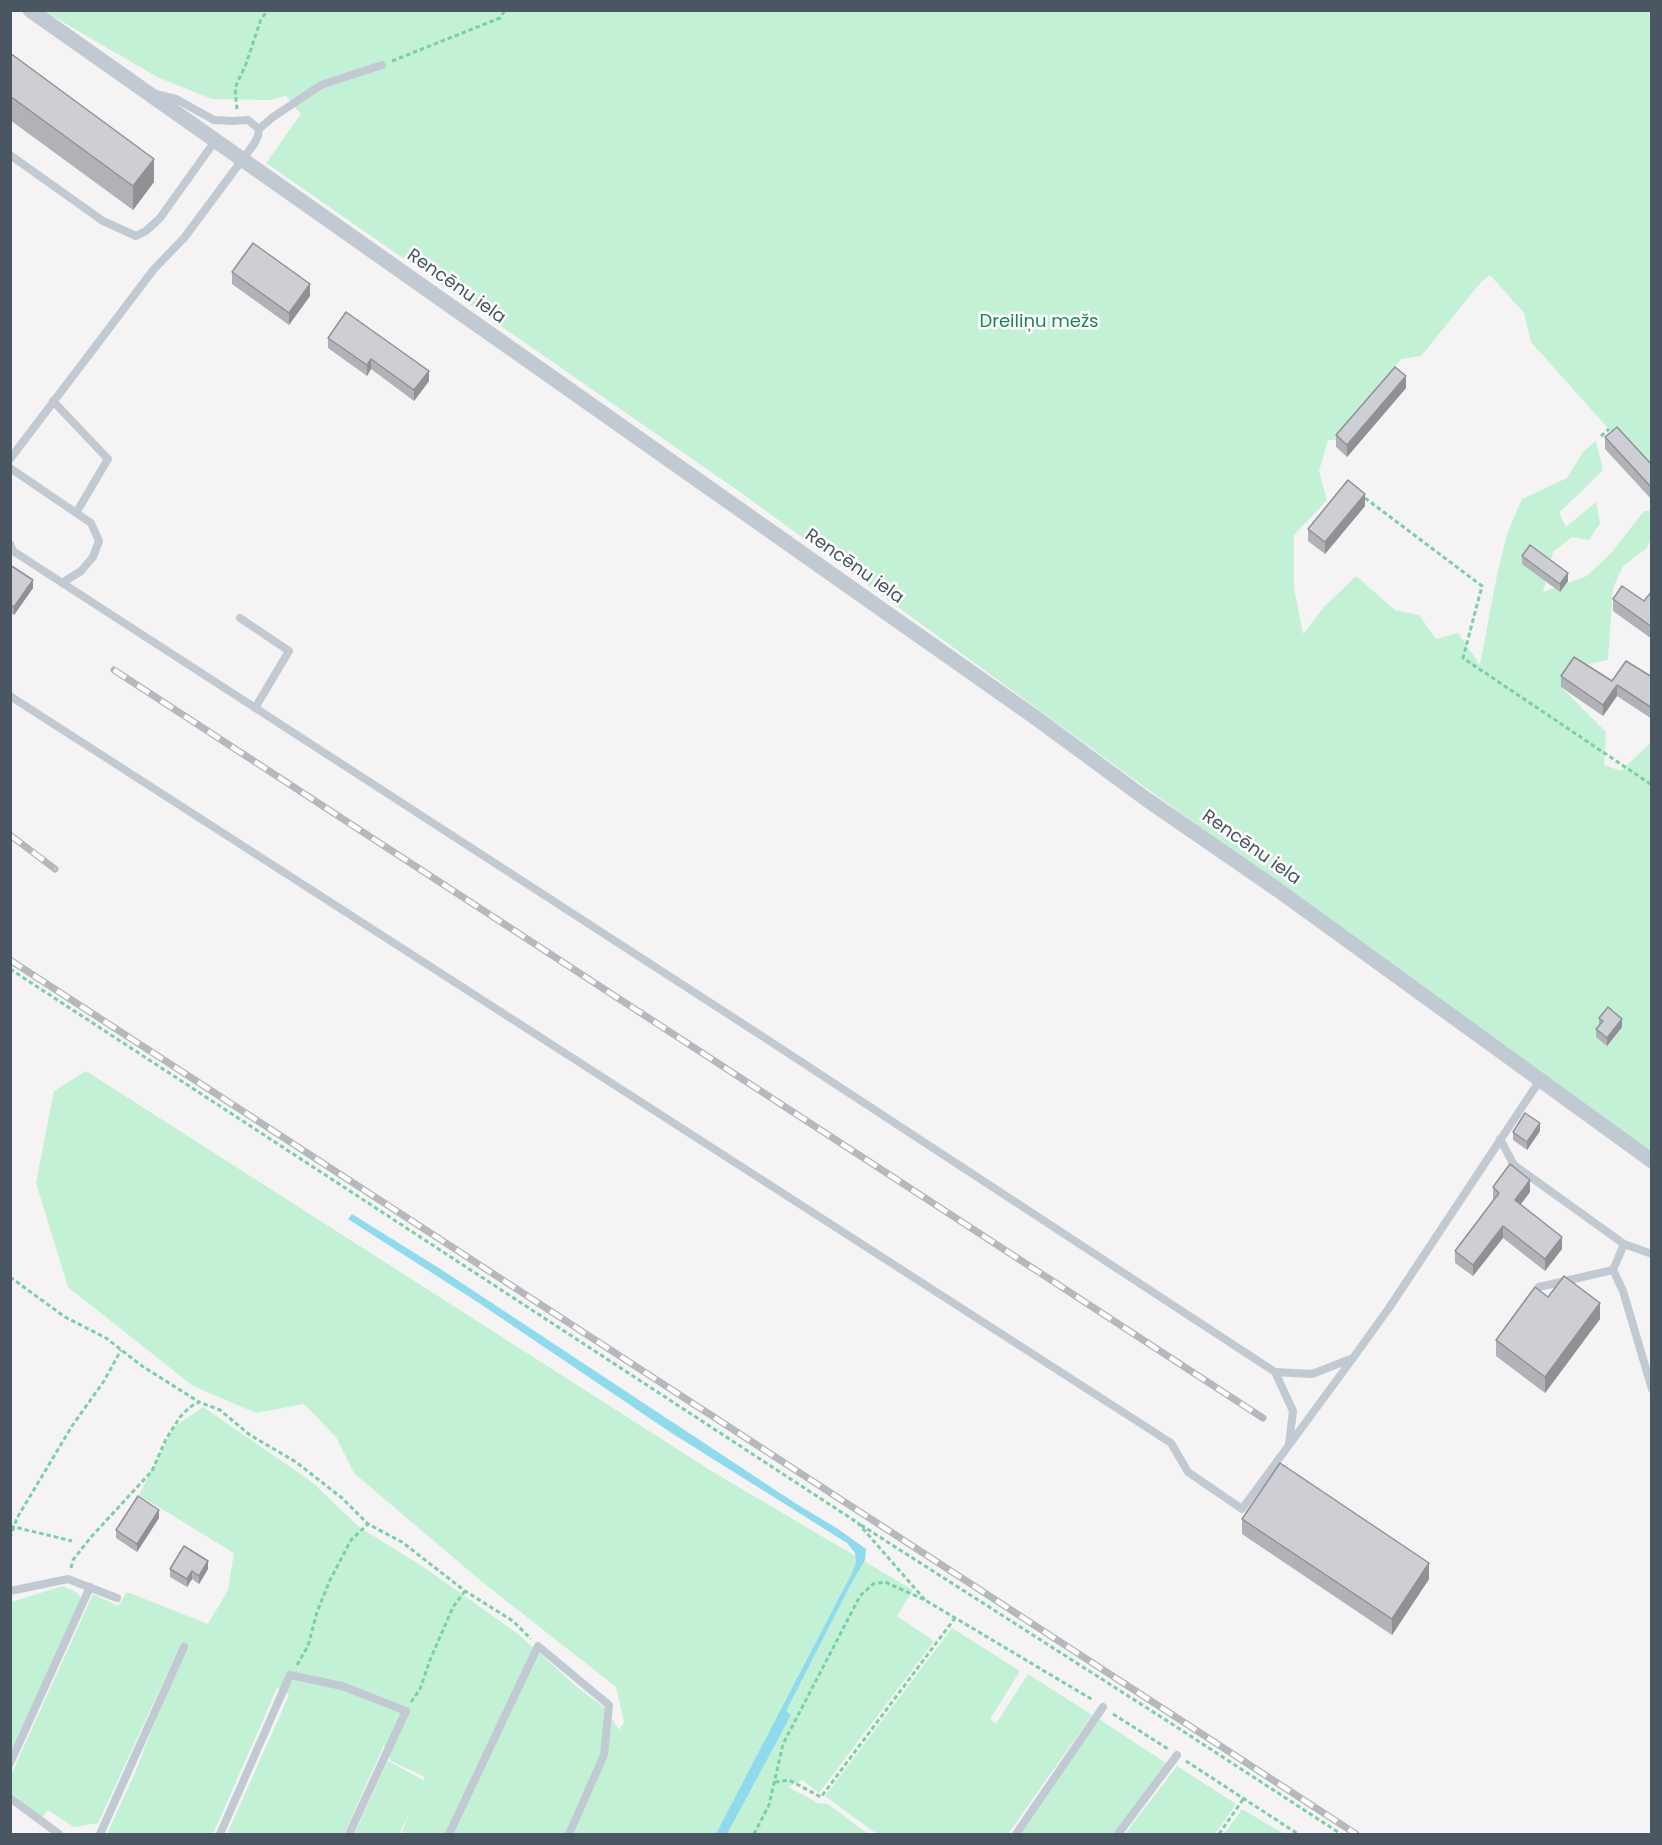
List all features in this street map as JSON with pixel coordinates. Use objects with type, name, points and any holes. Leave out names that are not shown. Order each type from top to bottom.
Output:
[{"type":"street","name":"Rencēnu iela","points":[[30,10],[1036,718],[1652,1161]]},
{"type":"lane","points":[[10,459],[154,269],[184,238],[242,160],[258,136],[259,129],[321,85],[382,65]]},
{"type":"lane","points":[[147,92],[176,99],[214,120],[248,120],[259,129]]},
{"type":"lane","points":[[10,155],[103,221],[136,236],[146,231],[160,218],[215,141]]},
{"type":"lane","points":[[53,401],[108,459],[76,513]]},
{"type":"lane","points":[[10,468],[91,524],[99,541],[93,557],[81,571],[62,583]]},
{"type":"lane","points":[[10,544],[13,551],[768,1040],[1275,1372],[1312,1374],[1353,1358]]},
{"type":"lane","points":[[240,618],[289,651],[255,708]]},
{"type":"lane","points":[[10,696],[1171,1443],[1188,1472],[1242,1509],[1353,1358],[1539,1080]]},
{"type":"lane","points":[[1500,1139],[1514,1166],[1624,1245],[1652,1254]]},
{"type":"lane","points":[[1624,1245],[1613,1270],[1623,1292],[1652,1389]]},
{"type":"lane","points":[[1539,1287],[1613,1270]]},
{"type":"lane","points":[[1275,1372],[1293,1411],[1289,1445]]},
{"type":"lane","points":[[10,1591],[68,1579],[117,1598]]},
{"type":"lane","points":[[10,1762],[90,1587]]},
{"type":"lane","points":[[449,1834],[538,1646],[609,1705],[604,1755],[568,1834]]},
{"type":"lane","points":[[100,1834],[184,1647]]},
{"type":"lane","points":[[220,1834],[290,1675],[342,1686],[406,1711],[348,1834]]},
{"type":"lane","points":[[1016,1834],[1103,1707]]},
{"type":"lane","points":[[1118,1834],[1177,1755]]},
{"type":"lane","points":[[10,1798],[58,1834]]},
{"type":"path","points":[[238,120],[236,88],[261,19],[268,10]]},
{"type":"path","points":[[382,65],[500,18],[505,10]]},
{"type":"path","points":[[1601,436],[1609,429]]},
{"type":"path","points":[[1365,498],[1482,586],[1463,658],[1652,786]]},
{"type":"path","points":[[10,969],[858,1523],[1341,1834]]},
{"type":"path","points":[[10,1277],[65,1317],[106,1338],[142,1366],[199,1402],[220,1410],[250,1435],[296,1462],[342,1498],[368,1524],[402,1542],[465,1591],[513,1621],[538,1646]]},
{"type":"path","points":[[10,1538],[12,1526],[72,1426],[104,1381],[121,1350]]},
{"type":"path","points":[[68,1579],[73,1560],[91,1537],[152,1471],[166,1439],[180,1417],[199,1402]]},
{"type":"path","points":[[858,1523],[925,1600]]},
{"type":"path","points":[[290,1675],[308,1646],[317,1612],[330,1580],[351,1540],[368,1524]]},
{"type":"path","points":[[12,1526],[72,1541]]},
{"type":"path","points":[[754,1834],[769,1805],[783,1744],[860,1596],[873,1584],[885,1582],[925,1600],[1103,1707],[1298,1834]]},
{"type":"path","points":[[406,1711],[420,1689],[453,1607],[465,1591]]},
{"type":"path","points":[[774,1782],[789,1780],[820,1797],[955,1618]]},
{"type":"path","points":[[1219,1834],[1244,1798]]},
{"type":"green space","name":"Dreiliņu mežs","points":[[44,11],[1651,11],[1651,476],[1531,342],[1524,313],[1490,275],[1481,282],[1421,356],[1401,359],[1336,440],[1328,440],[1319,471],[1327,500],[1294,535],[1294,588],[1303,634],[1325,606],[1356,576],[1395,610],[1419,615],[1436,639],[1458,633],[1480,665],[1507,534],[1522,499],[1567,478],[1584,451],[1596,441],[1603,470],[1559,513],[1566,527],[1596,502],[1600,523],[1589,540],[1572,537],[1553,552],[1543,592],[1587,576],[1612,552],[1644,511],[1651,511],[1651,537],[1647,548],[1623,566],[1613,588],[1608,660],[1574,667],[1561,687],[1606,732],[1604,765],[1621,771],[1650,743],[1651,745],[1651,1156],[740,492],[266,163],[301,114],[286,96],[269,100],[212,99],[157,77]]},
{"type":"green space","points":[[86,1071],[713,1472],[913,1590],[897,1616],[934,1641],[819,1793],[802,1780],[788,1787],[818,1803],[828,1804],[868,1834],[401,1834],[409,1813],[399,1834],[354,1834],[388,1761],[423,1780],[425,1777],[391,1761],[384,1745],[344,1834],[227,1834],[289,1695],[277,1688],[213,1834],[107,1834],[189,1646],[179,1648],[98,1823],[74,1827],[48,1810],[42,1818],[11,1793],[11,1775],[93,1594],[118,1606],[127,1592],[208,1624],[228,1590],[234,1553],[139,1495],[174,1427],[203,1407],[312,1482],[359,1527],[425,1568],[518,1634],[577,1687],[605,1708],[619,1730],[624,1722],[616,1687],[481,1581],[354,1473],[336,1437],[304,1404],[256,1413],[193,1386],[68,1287],[36,1183],[54,1091]]},
{"type":"green space","points":[[63,1586],[76,1592],[81,1598],[11,1751],[11,1602]]},
{"type":"green space","points":[[952,1628],[1020,1671],[990,1719],[996,1724],[1028,1674],[1092,1715],[1008,1834],[877,1834],[825,1796]]},
{"type":"green space","points":[[1099,1719],[1166,1763],[1115,1834],[1020,1834]]},
{"type":"green space","points":[[1177,1766],[1236,1804],[1215,1834],[1125,1834]]},
{"type":"green space","points":[[1242,1809],[1276,1829],[1284,1834],[1224,1834]]},
{"type":"water","points":[[352,1214],[442,1270],[866,1549],[865,1560],[786,1711],[791,1715],[727,1834],[716,1834],[853,1571],[856,1562],[855,1553],[847,1543],[670,1432],[479,1303],[348,1219]]},
{"type":"building","points":[[10,53],[154,159],[133,186],[10,96]]},
{"type":"building","points":[[253,243],[310,284],[289,313],[232,272]]},
{"type":"building","points":[[346,312],[429,371],[414,390],[371,359],[367,365],[328,338]]},
{"type":"building","points":[[1395,367],[1406,376],[1347,445],[1336,435]]},
{"type":"building","points":[[1617,427],[1652,465],[1652,488],[1605,437]]},
{"type":"building","points":[[1348,480],[1365,494],[1325,542],[1308,529]]},
{"type":"building","points":[[1530,545],[1568,573],[1560,584],[1522,556]]},
{"type":"building","points":[[10,565],[33,580],[14,607],[10,604]]},
{"type":"building","points":[[1622,586],[1644,601],[1652,591],[1652,627],[1613,599]]},
{"type":"building","points":[[1574,657],[1612,681],[1626,661],[1652,677],[1652,708],[1617,685],[1603,705],[1561,676]]},
{"type":"building","points":[[1608,1007],[1622,1019],[1607,1038],[1596,1029],[1603,1021],[1599,1018]]},
{"type":"building","points":[[1525,1113],[1540,1123],[1527,1142],[1513,1132]]},
{"type":"building","points":[[1510,1164],[1530,1180],[1515,1200],[1562,1237],[1545,1259],[1503,1226],[1473,1265],[1455,1251],[1499,1193],[1493,1187]]},
{"type":"building","points":[[1564,1276],[1600,1303],[1545,1377],[1496,1340],[1535,1287],[1548,1297]]},
{"type":"building","points":[[1280,1463],[1429,1563],[1392,1619],[1242,1519]]},
{"type":"building","points":[[138,1496],[159,1510],[137,1544],[116,1530]]},
{"type":"building","points":[[184,1546],[208,1561],[199,1576],[192,1571],[187,1579],[170,1569]]},
{"type":"railway","points":[[114,670],[1263,1418]]},
{"type":"railway","points":[[10,835],[55,869]]},
{"type":"railway","points":[[10,960],[1356,1834]]}]
